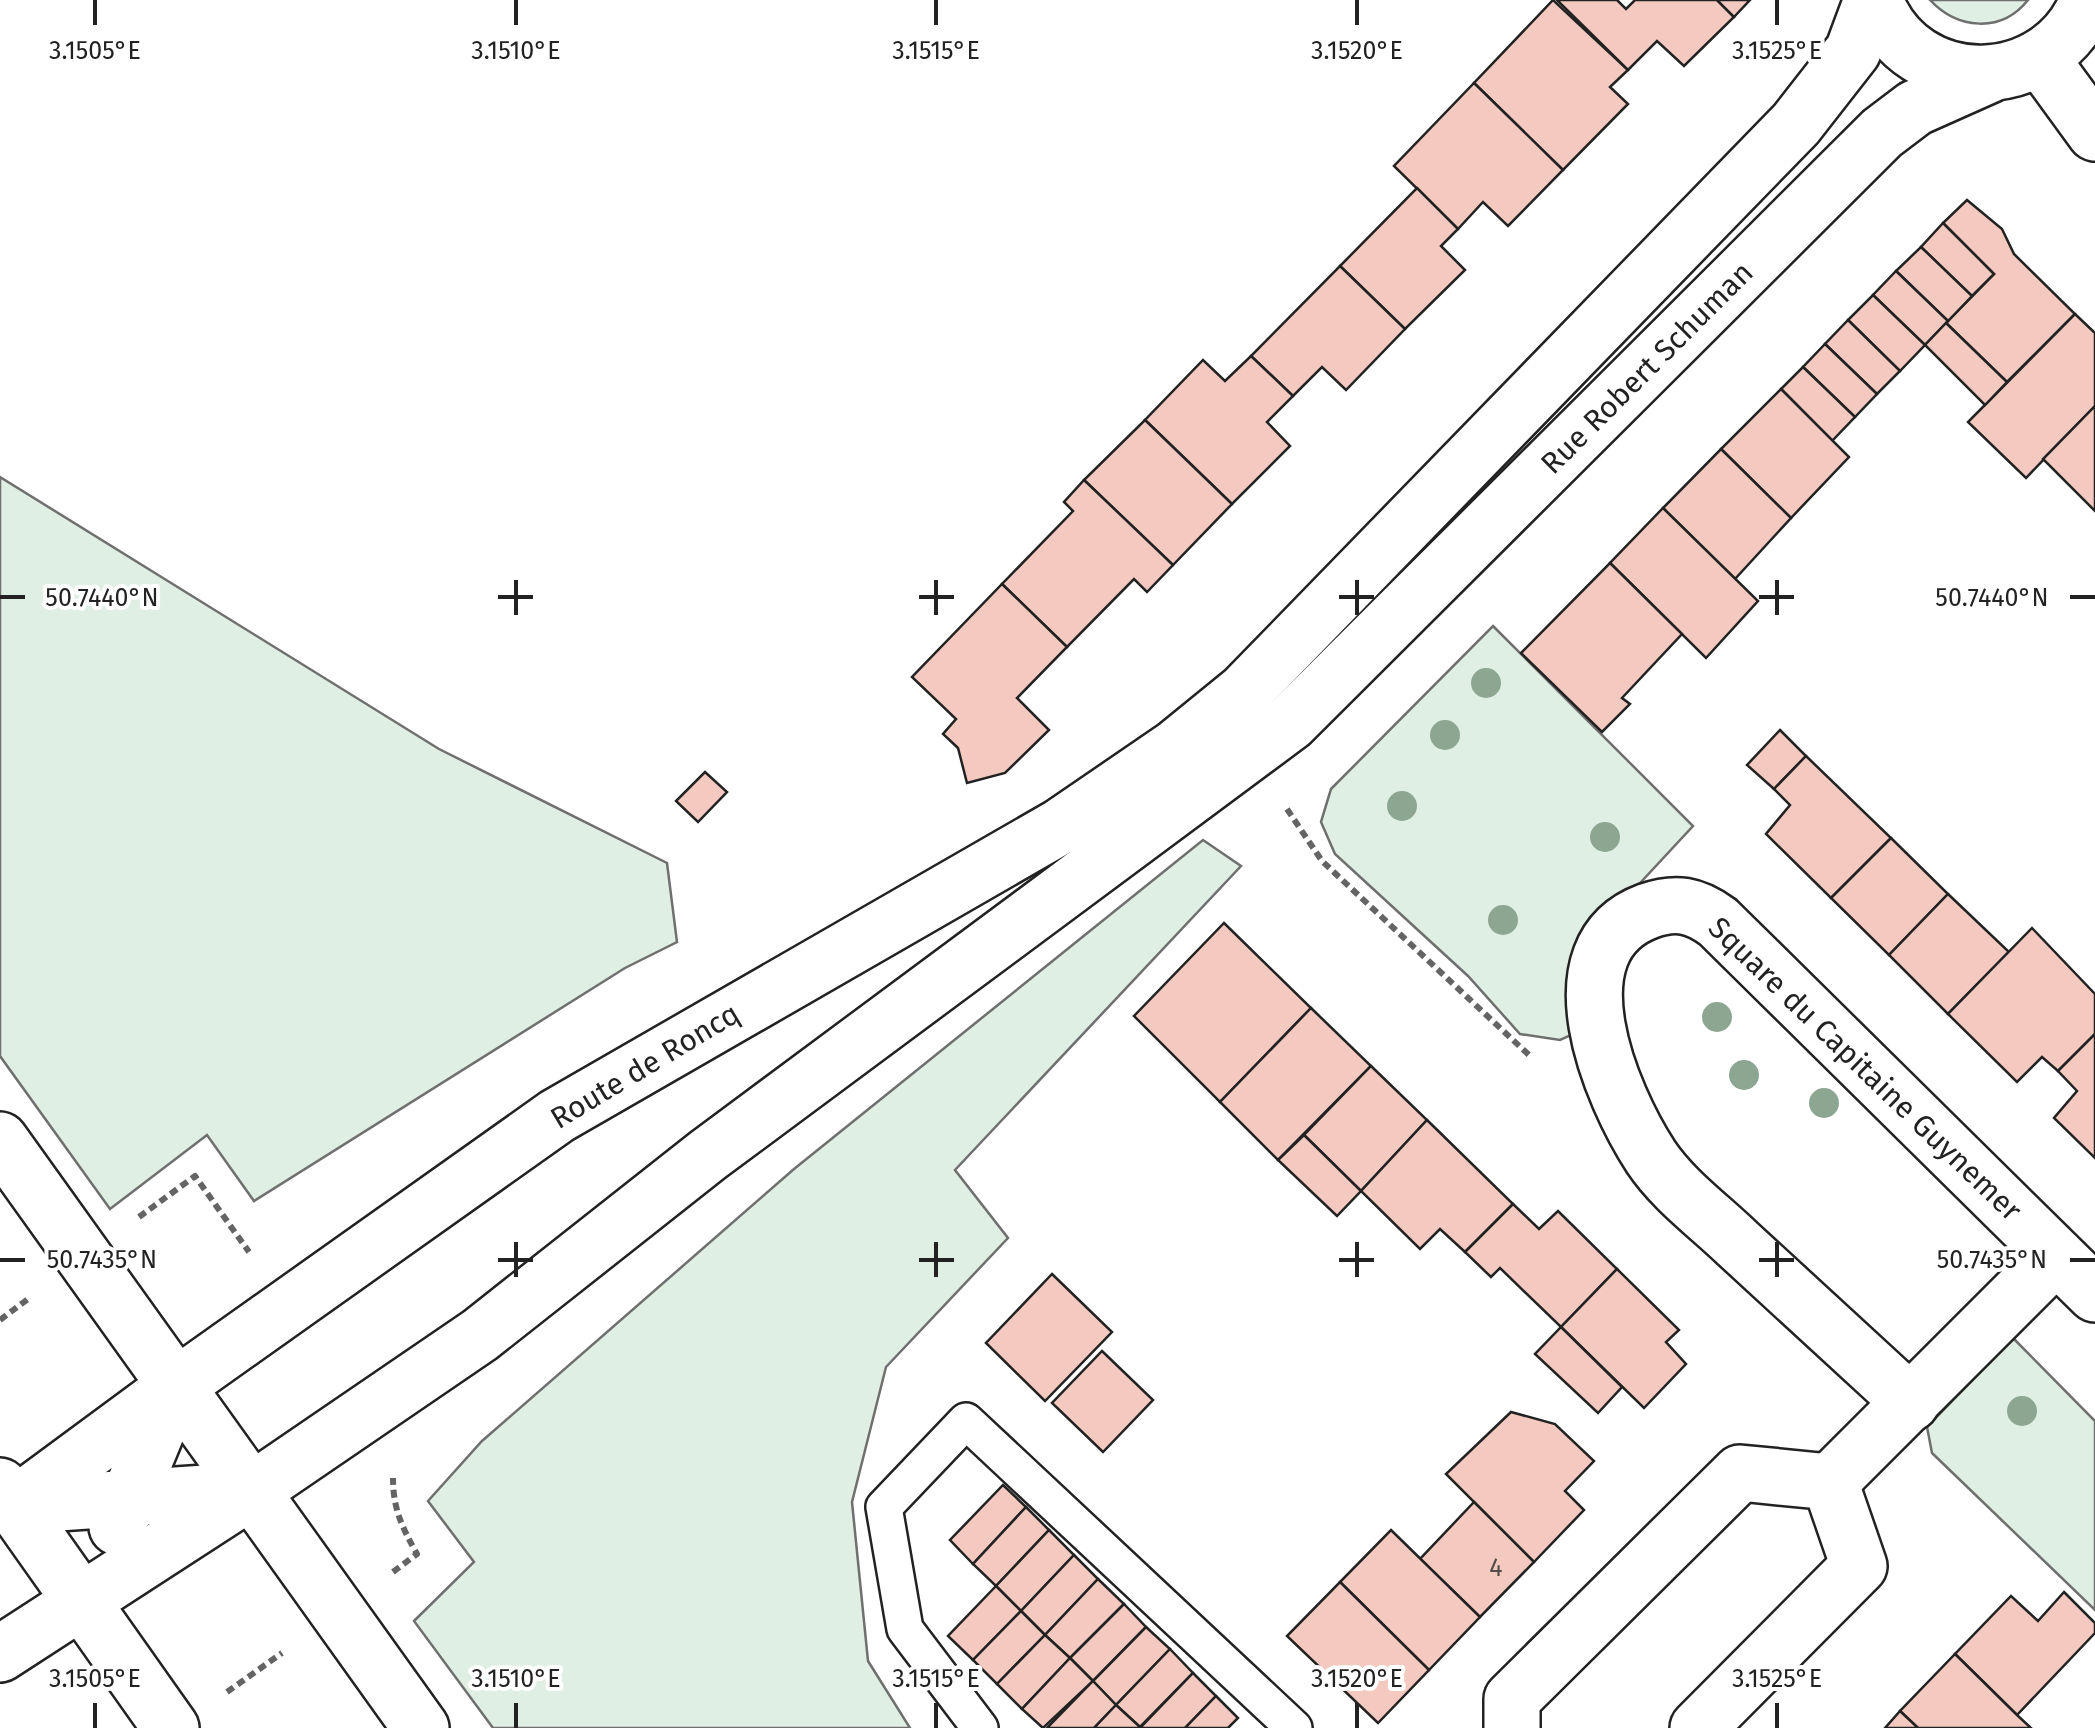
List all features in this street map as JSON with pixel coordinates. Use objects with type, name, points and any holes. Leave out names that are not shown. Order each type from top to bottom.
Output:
[{"type":"main road","points":[[1874,0],[1888,26],[1910,51],[1956,72],[1989,75]]},
{"type":"main road","name":"Rue Robert Schuman","points":[[1287,648],[1796,124],[1852,51],[1874,0]]},
{"type":"main road","points":[[2088,0],[2069,35],[2041,59],[2095,133]]},
{"type":"main road","name":"Rue Robert Schuman","points":[[1251,754],[1326,688],[1882,133],[1915,108],[1989,75],[2041,59]]},
{"type":"main road","name":"Route de Roncq","points":[[5,1503],[557,1116],[1062,826],[1175,748],[1245,691],[1287,648]]},
{"type":"main road","points":[[0,1654],[253,1490],[480,1335],[708,1155],[1251,754]]},
{"type":"main road","name":"Square du Capitaine Guynemer","points":[[1910,1403],[1673,1183],[1647,1150],[1620,1098],[1597,1029],[1595,975],[1601,955],[1610,936],[1637,915],[1678,904],[1698,907],[2095,1294]]},
{"type":"main road","points":[[0,1140],[421,1728]]},
{"type":"main road","points":[[1830,1482],[2056,1256]]},
{"type":"main road","points":[[80,1599],[132,1497],[175,1387]]},
{"type":"main road","points":[[1512,1728],[1512,1700],[1740,1473],[1830,1482]]},
{"type":"main road","points":[[1698,1728],[1859,1566],[1830,1482]]},
{"type":"main road","points":[[5,1503],[253,1490]]},
{"type":"main road","points":[[5,1503],[80,1599],[170,1728]]},
{"type":"lane","points":[[980,1728],[905,1629],[884,1507],[966,1421],[1294,1728]]},
{"type":"path","points":[[1251,754],[1322,861],[1530,1057],[1620,1098]]},
{"type":"green space","points":[[1930,0],[2028,0],[2005,18],[1979,24],[1953,17]]},
{"type":"green space","points":[[0,477],[439,749],[667,863],[677,942],[625,968],[254,1201],[207,1135],[110,1209],[0,1056]]},
{"type":"green space","points":[[1493,626],[1693,826],[1589,938],[1578,1032],[1560,1040],[1520,1034],[1468,976],[1335,854],[1321,822],[1331,789]]},
{"type":"green space","points":[[1203,840],[1241,866],[955,1170],[1008,1238],[886,1367],[852,1502],[868,1661],[910,1728],[493,1728],[414,1621],[474,1562],[428,1501],[482,1441],[794,1169]]},
{"type":"green space","points":[[2013,1338],[2095,1421],[2095,1610],[1932,1453],[1927,1427]]},
{"type":"building","points":[[1553,0],[1628,70],[1610,87],[1628,104],[1563,170],[1474,83]]},
{"type":"building","points":[[1557,0],[1617,0],[1626,9],[1635,0],[1717,0],[1734,17],[1684,66],[1657,41],[1628,70]]},
{"type":"building","points":[[1717,0],[1750,0],[1734,17]]},
{"type":"building","points":[[1474,83],[1563,170],[1508,226],[1483,202],[1458,229],[1394,166]]},
{"type":"building","points":[[1417,188],[1458,229],[1441,246],[1465,270],[1405,329],[1340,266]]},
{"type":"building","points":[[1967,200],[2002,229],[2014,254],[2075,314],[2007,382],[1946,323],[1994,274],[1943,223]]},
{"type":"building","points":[[1943,223],[1994,274],[1972,296],[1921,247]]},
{"type":"building","points":[[1921,247],[1972,296],[1948,321],[1896,271]]},
{"type":"building","points":[[1340,266],[1405,329],[1346,390],[1322,367],[1293,396],[1251,356]]},
{"type":"building","points":[[1896,271],[1948,321],[1925,345],[1873,295]]},
{"type":"building","points":[[1873,295],[1925,345],[1900,371],[1848,320]]},
{"type":"building","points":[[2075,314],[2095,333],[2095,406],[2026,478],[1968,422]]},
{"type":"building","points":[[1848,320],[1900,371],[1877,394],[1825,344]]},
{"type":"building","points":[[1946,323],[2007,382],[1985,405],[1925,345]]},
{"type":"building","points":[[1825,344],[1877,394],[1855,417],[1803,367]]},
{"type":"building","points":[[1251,356],[1293,396],[1267,422],[1290,446],[1232,504],[1145,420],[1203,360],[1225,381]]},
{"type":"building","points":[[1803,367],[1855,417],[1832,441],[1781,389]]},
{"type":"building","points":[[1781,389],[1849,457],[1791,518],[1721,449]]},
{"type":"building","points":[[2095,406],[2095,511],[2043,459]]},
{"type":"building","points":[[1145,420],[1232,504],[1173,565],[1084,480]]},
{"type":"building","points":[[1721,449],[1791,518],[1735,579],[1663,508]]},
{"type":"building","points":[[1084,480],[1173,565],[1147,592],[1134,579],[1067,647],[1002,584],[1073,511],[1064,502]]},
{"type":"building","points":[[1663,508],[1758,601],[1706,658],[1610,563]]},
{"type":"building","points":[[1610,563],[1682,634],[1622,698],[1630,704],[1602,732],[1521,653]]},
{"type":"building","points":[[1002,584],[1067,647],[1017,698],[1049,730],[1005,773],[967,783],[958,748],[943,734],[956,719],[912,677]]},
{"type":"building","points":[[1780,730],[1806,756],[1774,789],[1747,765]]},
{"type":"building","points":[[1806,756],[1891,838],[1831,898],[1766,834],[1790,805],[1774,789]]},
{"type":"building","points":[[705,772],[727,792],[698,822],[676,801]]},
{"type":"building","points":[[1891,838],[1948,894],[1889,955],[1831,898]]},
{"type":"building","points":[[1948,894],[2009,952],[1948,1014],[1889,955]]},
{"type":"building","points":[[1224,923],[1311,1008],[1220,1102],[1134,1016]]},
{"type":"building","points":[[2032,928],[2095,994],[2095,1034],[2058,1071],[2042,1057],[2017,1082],[1948,1014]]},
{"type":"building","points":[[1311,1008],[1371,1066],[1278,1160],[1220,1102]]},
{"type":"building","points":[[2095,1034],[2095,1158],[2054,1118],[2077,1091],[2058,1071]]},
{"type":"building","points":[[1371,1066],[1427,1120],[1361,1191],[1304,1135]]},
{"type":"building","points":[[1427,1120],[1513,1204],[1465,1252],[1440,1229],[1420,1249],[1361,1191]]},
{"type":"building","points":[[1304,1135],[1361,1191],[1337,1216],[1278,1160]]},
{"type":"building","points":[[1513,1204],[1539,1229],[1558,1211],[1617,1269],[1561,1327],[1500,1268],[1491,1277],[1465,1252]]},
{"type":"building","points":[[1617,1269],[1679,1330],[1666,1342],[1686,1364],[1644,1408],[1561,1327]]},
{"type":"building","points":[[1052,1274],[1112,1332],[1045,1401],[986,1343]]},
{"type":"building","points":[[1561,1327],[1622,1387],[1598,1413],[1535,1354]]},
{"type":"building","points":[[1102,1351],[1153,1400],[1103,1452],[1052,1403]]},
{"type":"building","points":[[1511,1412],[1555,1424],[1594,1461],[1565,1491],[1584,1510],[1534,1562],[1446,1474]]},
{"type":"building","points":[[1003,1485],[1026,1507],[973,1564],[950,1540]]},
{"type":"building","points":[[1474,1502],[1534,1562],[1480,1617],[1420,1559]]},
{"type":"building","points":[[1026,1507],[1049,1530],[996,1586],[973,1564]]},
{"type":"building","points":[[1049,1530],[1074,1555],[1021,1611],[996,1586]]},
{"type":"building","points":[[1391,1530],[1480,1617],[1429,1670],[1340,1582]]},
{"type":"building","points":[[1074,1555],[1098,1579],[1045,1635],[1021,1611]]},
{"type":"building","points":[[1098,1579],[1124,1604],[1070,1658],[1045,1635]]},
{"type":"building","points":[[1340,1582],[1429,1670],[1378,1723],[1287,1636]]},
{"type":"building","points":[[996,1586],[1021,1611],[973,1660],[948,1636]]},
{"type":"building","points":[[2064,1592],[2095,1623],[2095,1633],[2017,1715],[1955,1654],[2011,1596],[2038,1621]]},
{"type":"building","points":[[1124,1604],[1146,1627],[1093,1681],[1070,1658]]},
{"type":"building","points":[[1021,1611],[1045,1635],[997,1684],[973,1660]]},
{"type":"building","points":[[1146,1627],[1170,1649],[1116,1705],[1093,1681]]},
{"type":"building","points":[[1045,1635],[1070,1658],[1022,1709],[997,1684]]},
{"type":"building","points":[[1170,1649],[1193,1673],[1140,1727],[1116,1705]]},
{"type":"building","points":[[1955,1654],[2031,1728],[1918,1728],[1900,1711]]},
{"type":"building","points":[[1070,1658],[1093,1681],[1043,1728],[1022,1709]]},
{"type":"building","points":[[1193,1673],[1216,1696],[1185,1728],[1140,1728]]},
{"type":"building","points":[[1093,1681],[1116,1705],[1094,1728],[1047,1728]]},
{"type":"building","points":[[1216,1696],[1238,1718],[1228,1728],[1185,1728]]},
{"type":"building","points":[[1116,1705],[1140,1727],[1094,1728]]},
{"type":"building","points":[[1900,1711],[1918,1728],[1885,1728]]}]
